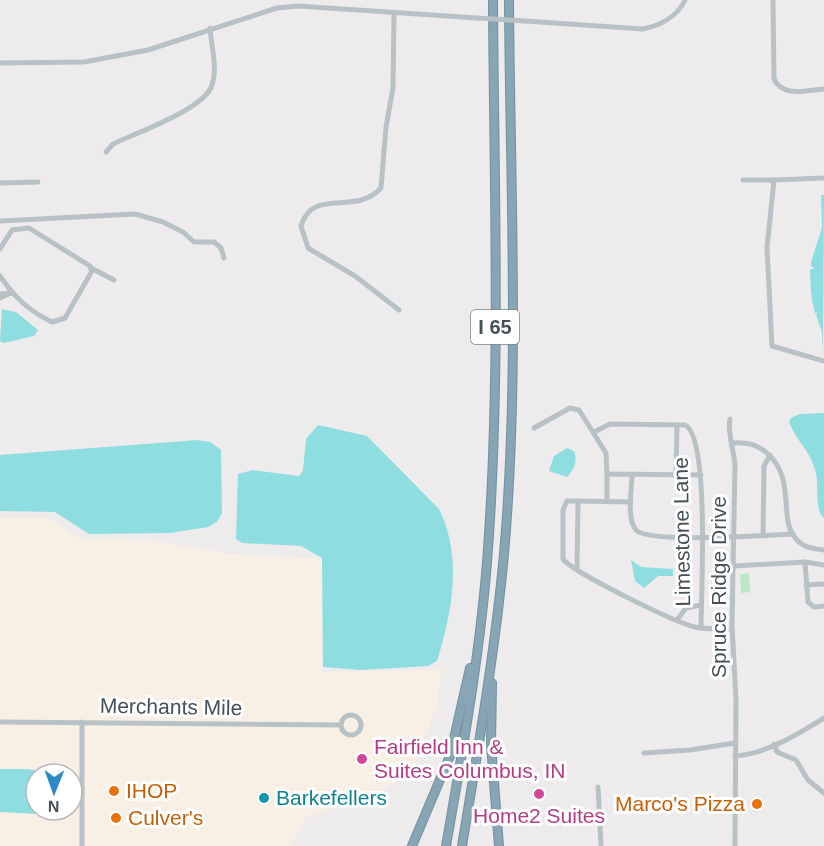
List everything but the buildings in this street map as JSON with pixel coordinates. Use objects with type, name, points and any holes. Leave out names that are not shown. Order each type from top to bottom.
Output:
[{"type":"highway","name":"I 65","points":[[446,846],[480,629],[488,551],[495,427],[493,0]]},
{"type":"highway","name":"I 65","points":[[462,846],[493,654],[504,552],[511,428],[509,0]]},
{"type":"highway","points":[[413,844],[450,756],[480,629]]},
{"type":"highway","points":[[493,654],[490,744],[496,846]]},
{"type":"street","points":[[0,63],[84,62],[148,50],[277,8],[298,6],[642,29],[654,27],[670,19],[685,0]]},
{"type":"street","points":[[773,0],[774,79],[777,86],[785,91],[824,89]]},
{"type":"street","points":[[394,13],[393,88],[386,127],[381,189],[369,200],[353,204],[317,204],[310,208],[301,226],[308,248],[355,276],[399,310]]},
{"type":"street","points":[[106,152],[112,144],[190,107],[205,97],[212,86],[214,74],[210,28]]},
{"type":"street","points":[[743,180],[824,178]]},
{"type":"street","points":[[774,180],[767,248],[772,346],[824,362]]},
{"type":"street","points":[[0,183],[39,182]]},
{"type":"street","points":[[0,221],[135,214],[163,222],[183,232],[194,242],[214,242],[221,248],[224,258]]},
{"type":"street","points":[[0,249],[12,230],[29,228],[114,280]]},
{"type":"street","points":[[0,276],[11,293],[30,310],[52,322],[59,322],[65,318],[91,268]]},
{"type":"street","points":[[0,296],[11,293]]},
{"type":"street","points":[[534,428],[574,408],[582,413],[606,453],[608,501]]},
{"type":"street","name":"Spruce Ridge Drive","points":[[730,419],[728,427],[733,443],[732,628],[735,846]]},
{"type":"street","points":[[594,432],[609,424],[677,425],[676,475]]},
{"type":"street","name":"Limestone Lane","points":[[677,425],[691,429],[701,464],[701,628]]},
{"type":"street","points":[[733,443],[752,444],[778,462],[784,477],[789,522],[793,534],[798,542],[824,550]]},
{"type":"street","points":[[763,536],[764,466],[770,455]]},
{"type":"street","points":[[607,474],[701,475]]},
{"type":"street","points":[[632,474],[632,520],[637,531],[648,536],[733,537],[793,534]]},
{"type":"street","points":[[631,502],[567,501],[563,510],[563,559],[577,570],[677,620],[701,628],[732,628]]},
{"type":"street","points":[[577,570],[578,501]]},
{"type":"street","points":[[805,562],[808,602],[814,607],[824,606]]},
{"type":"street","points":[[733,566],[805,562],[824,565]]},
{"type":"street","points":[[806,585],[824,584]]},
{"type":"street","points":[[677,620],[686,608],[701,605]]},
{"type":"street","points":[[735,756],[748,755],[774,744],[824,718]]},
{"type":"street","name":"Merchants Mile","points":[[0,722],[341,725]]},
{"type":"street","points":[[82,722],[82,846]]},
{"type":"street","points":[[644,753],[690,750],[735,743]]},
{"type":"street","points":[[774,744],[777,753],[796,760],[808,780],[824,793]]},
{"type":"street","points":[[598,787],[601,846]]},
{"type":"shaded area","points":[[0,518],[48,518],[80,539],[150,540],[230,554],[322,559],[322,672],[441,669],[438,702],[412,772],[380,791],[305,818],[290,846],[0,846]]},
{"type":"green space","points":[[749,573],[750,592],[741,593],[740,574]]},
{"type":"water","points":[[821,195],[824,195],[823,356],[822,332],[816,315],[818,313],[815,313],[810,274],[810,269],[815,269],[811,266],[811,262],[822,228]]},
{"type":"water","points":[[2,309],[16,312],[38,330],[34,336],[4,343],[0,341]]},
{"type":"water","points":[[824,413],[824,518],[819,509],[816,473],[807,452],[789,422],[791,418],[800,414]]},
{"type":"water","points":[[318,425],[367,436],[439,509],[451,547],[453,585],[447,623],[437,661],[428,666],[360,670],[323,667],[322,558],[301,546],[242,543],[236,539],[238,474],[253,470],[299,476],[303,470],[306,439]]},
{"type":"water","points":[[198,440],[210,442],[221,450],[222,513],[217,522],[208,527],[170,533],[89,534],[55,512],[0,511],[0,455]]},
{"type":"water","points":[[567,448],[574,451],[576,458],[575,465],[567,477],[549,471],[554,456]]},
{"type":"water","points":[[631,560],[641,567],[673,569],[673,576],[658,576],[644,588],[635,581]]},
{"type":"water","points":[[0,769],[24,769],[24,813],[0,812]]},
{"type":"place","name":"Fairfield Inn & Suites Columbus, IN","points":[[362,759]]},
{"type":"place","name":"IHOP","points":[[114,791]]},
{"type":"place","name":"Home2 Suites","points":[[539,794]]},
{"type":"place","name":"Barkefellers","points":[[264,798]]},
{"type":"place","name":"Marco's Pizza","points":[[757,804]]},
{"type":"place","name":"Culver's","points":[[116,818]]}]
